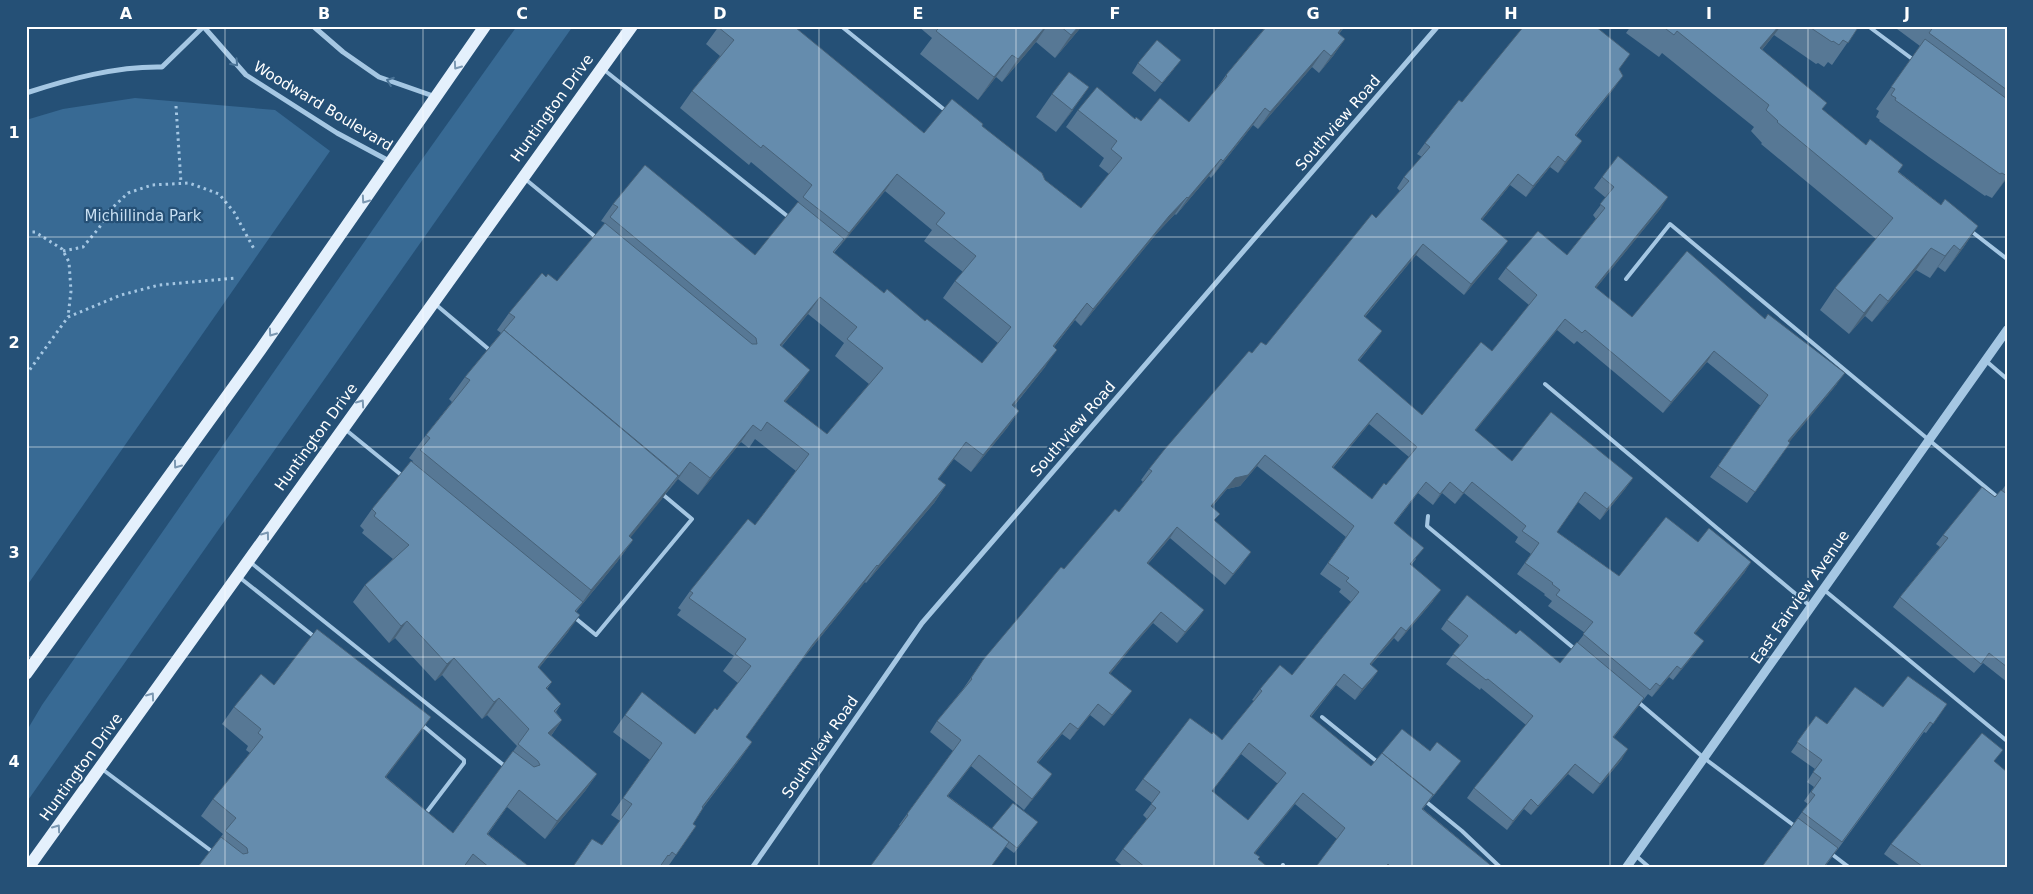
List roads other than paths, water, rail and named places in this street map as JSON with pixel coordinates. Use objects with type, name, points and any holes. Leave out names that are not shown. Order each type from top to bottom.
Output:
[{"type":"main road","points":[[26,674],[261,350],[485,26]]},
{"type":"main road","name":"Huntington Drive","points":[[28,868],[632,26]]},
{"type":"street","points":[[313,26],[343,52],[379,77],[436,97]]},
{"type":"street","name":"Southview Road","points":[[752,868],[922,623],[1438,26]]},
{"type":"street","points":[[26,93],[58,82],[139,66],[162,67],[203,27]]},
{"type":"street","name":"Woodward Boulevard","points":[[203,27],[246,76],[337,132],[392,162]]},
{"type":"street","name":"East Fairview Avenue","points":[[1626,868],[1810,606],[1985,360],[2003,338]]},
{"type":"lane","points":[[841,26],[948,112]]},
{"type":"lane","points":[[1868,26],[1921,65]]},
{"type":"lane","points":[[602,67],[796,223]]},
{"type":"lane","points":[[523,176],[601,241]]},
{"type":"lane","points":[[1626,279],[1670,224],[2007,505]]},
{"type":"lane","points":[[1968,228],[2007,259]]},
{"type":"lane","points":[[433,302],[495,355]]},
{"type":"lane","points":[[1985,360],[2007,379]]},
{"type":"lane","points":[[1545,384],[1810,606]]},
{"type":"lane","points":[[343,427],[409,481]]},
{"type":"lane","points":[[566,610],[596,635],[692,519],[654,487]]},
{"type":"lane","points":[[1428,516],[1427,526],[1578,651]]},
{"type":"lane","points":[[248,561],[508,769]]},
{"type":"lane","points":[[238,576],[317,640]]},
{"type":"lane","points":[[1823,589],[2007,740]]},
{"type":"lane","points":[[1631,695],[1704,758],[1797,828]]},
{"type":"lane","points":[[1322,717],[1381,765]]},
{"type":"lane","points":[[419,723],[464,760],[464,763],[426,813]]},
{"type":"lane","points":[[100,767],[218,856]]},
{"type":"lane","points":[[1418,795],[1462,831],[1501,868]]},
{"type":"lane","points":[[1827,851],[1850,868]]},
{"type":"lane","points":[[1635,856],[1650,868]]},
{"type":"park label","name":"Michillinda Park","points":[[143,216]]}]
